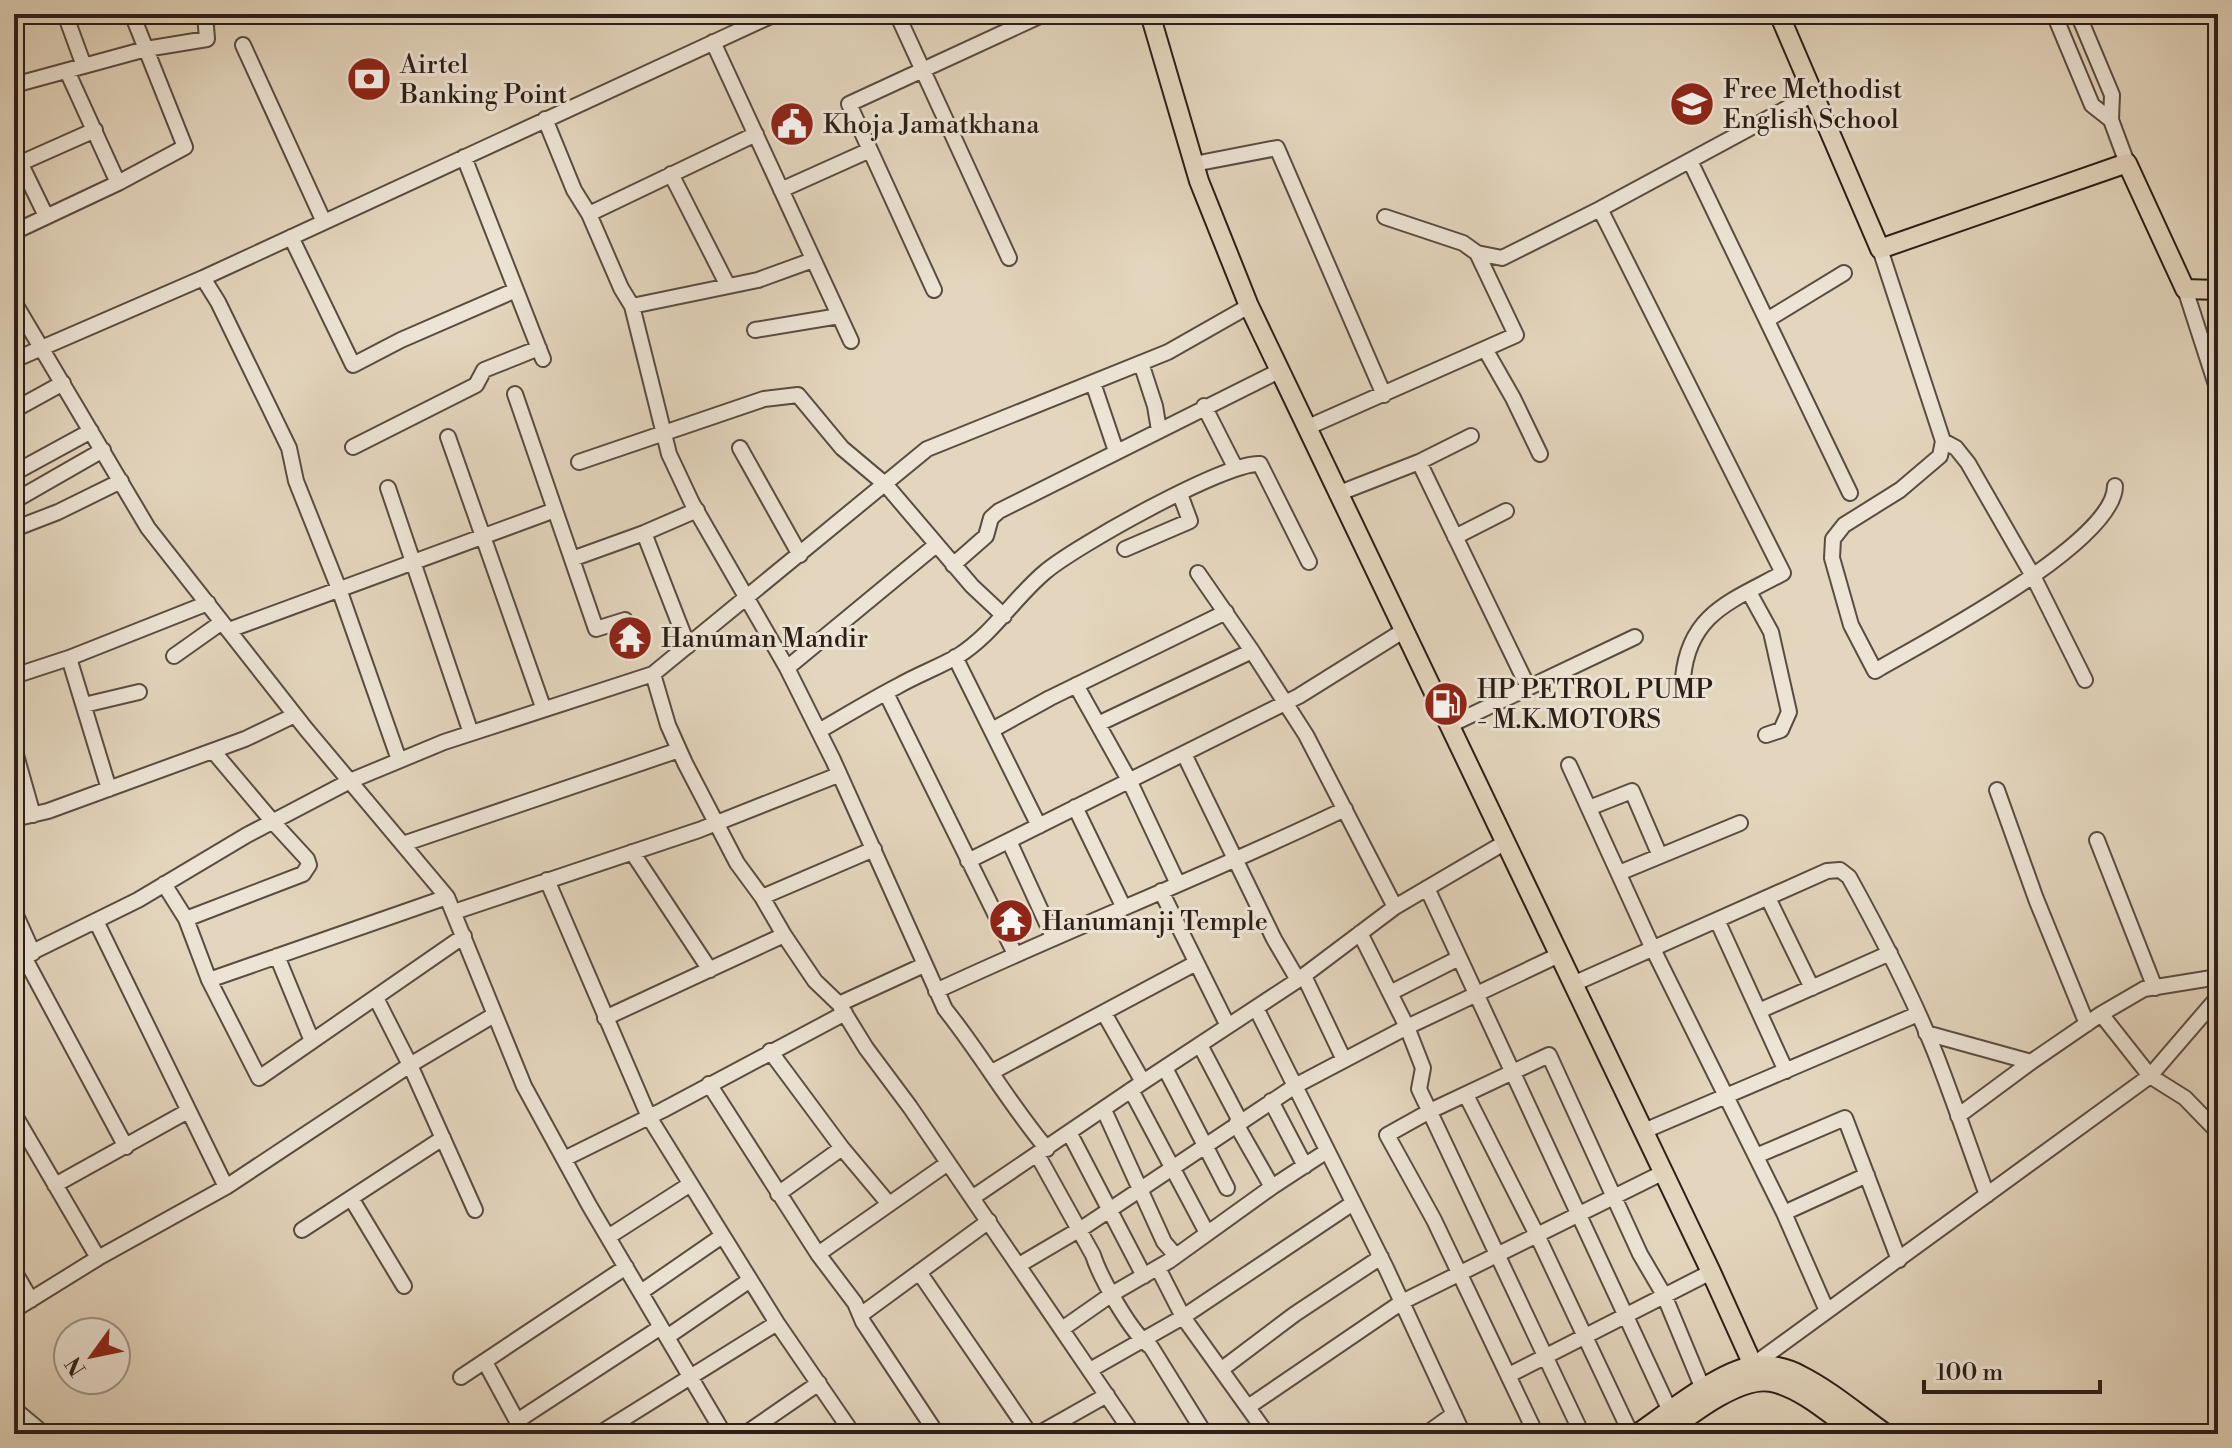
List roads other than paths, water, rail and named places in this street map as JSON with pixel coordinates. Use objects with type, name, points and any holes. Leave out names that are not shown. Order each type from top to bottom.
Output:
[{"type":"main road","points":[[1150,14],[1194,164],[1249,306],[1664,1172],[1754,1374],[1801,1396],[1857,1434]]},
{"type":"main road","points":[[1779,14],[1880,249],[2127,163],[2185,289],[2218,290]]},
{"type":"main road","points":[[1634,1434],[1732,1373],[1754,1374],[1782,1368],[1800,1374],[1886,1434]]},
{"type":"main road","points":[[1665,1434],[1754,1374]]},
{"type":"street","points":[[65,14],[84,66]]},
{"type":"street","points":[[14,232],[118,183],[185,147],[132,14]]},
{"type":"street","points":[[14,85],[146,49],[207,39],[205,14]]},
{"type":"street","points":[[14,360],[203,278],[775,14]]},
{"type":"street","points":[[897,14],[1009,258]]},
{"type":"street","points":[[934,290],[849,104],[923,67],[1044,14]]},
{"type":"street","points":[[2055,14],[2092,105],[2111,120]]},
{"type":"street","points":[[2078,14],[2112,95],[2111,120],[2127,163]]},
{"type":"street","points":[[713,42],[851,341]]},
{"type":"street","points":[[243,45],[324,222]]},
{"type":"street","points":[[67,71],[118,183]]},
{"type":"street","points":[[1385,217],[1463,243],[1477,253],[1502,258],[1815,93]]},
{"type":"street","points":[[545,119],[574,190],[589,214],[632,306],[669,454],[819,731],[945,1009],[992,1072],[1043,1152],[1078,1230],[1112,1294],[1142,1341],[1151,1347],[1205,1434]]},
{"type":"street","points":[[46,216],[16,159],[95,130]]},
{"type":"street","points":[[589,214],[756,134]]},
{"type":"street","points":[[1194,164],[1277,148],[1384,395]]},
{"type":"street","points":[[781,190],[870,150]]},
{"type":"street","points":[[353,447],[476,385],[484,370],[541,354],[464,157]]},
{"type":"street","points":[[1690,161],[1850,493]]},
{"type":"street","points":[[671,174],[728,286]]},
{"type":"street","points":[[1600,209],[1783,573],[1728,603],[1699,626],[1685,656],[1683,678]]},
{"type":"street","points":[[291,237],[355,365],[401,340],[516,290]]},
{"type":"street","points":[[1880,249],[1943,441],[1940,456],[1900,490],[1844,525],[1833,539],[1832,558],[1851,625],[1875,671],[2033,576],[2070,549],[2094,527],[2110,506],[2115,486]]},
{"type":"street","points":[[1306,428],[1516,335],[1477,253]]},
{"type":"street","points":[[632,306],[758,280],[813,260]]},
{"type":"street","points":[[1767,320],[1844,273]]},
{"type":"street","points":[[203,278],[218,302],[289,448],[296,481],[339,589],[399,760]]},
{"type":"street","points":[[2185,289],[2218,391]]},
{"type":"street","points":[[14,302],[148,528],[295,715],[447,897],[524,1086],[608,1237],[724,1434]]},
{"type":"street","points":[[24,957],[96,921],[350,781],[543,707],[653,674],[927,449],[1168,352],[1249,306]]},
{"type":"street","points":[[755,330],[839,316]]},
{"type":"street","points":[[1485,349],[1540,454]]},
{"type":"street","points":[[1141,363],[1159,430]]},
{"type":"street","points":[[953,565],[986,536],[991,518],[999,511],[1279,371]]},
{"type":"street","points":[[14,410],[63,383]]},
{"type":"street","points":[[1093,383],[1116,451]]},
{"type":"street","points":[[515,394],[596,629],[625,620]]},
{"type":"street","points":[[579,462],[764,399],[798,395],[842,448],[886,485],[953,565],[1004,616]]},
{"type":"street","points":[[1204,406],[1235,467]]},
{"type":"street","points":[[14,473],[91,431]]},
{"type":"street","points":[[1337,494],[1419,462],[1471,436]]},
{"type":"street","points":[[448,437],[543,707]]},
{"type":"street","points":[[1943,441],[1956,448],[1968,463],[2033,576],[2085,680]]},
{"type":"street","points":[[740,448],[800,555]]},
{"type":"street","points":[[14,501],[103,450]]},
{"type":"street","points":[[1419,462],[1528,687]]},
{"type":"street","points":[[819,731],[955,657],[1004,616],[1023,592],[1067,554],[1235,467],[1260,464],[1309,562]]},
{"type":"street","points":[[14,529],[58,512],[121,481]]},
{"type":"street","points":[[388,488],[471,733]]},
{"type":"street","points":[[1125,549],[1190,521],[1180,494]]},
{"type":"street","points":[[174,656],[225,626],[339,589],[555,510]]},
{"type":"street","points":[[572,559],[697,510]]},
{"type":"street","points":[[1455,537],[1506,511]]},
{"type":"street","points":[[644,533],[688,646]]},
{"type":"street","points":[[787,668],[936,545]]},
{"type":"street","points":[[1198,573],[1306,735],[1395,907]]},
{"type":"street","points":[[1749,592],[1771,632],[1789,712],[1781,730],[1766,735]]},
{"type":"street","points":[[14,676],[69,658],[208,603]]},
{"type":"street","points":[[992,730],[1226,612]]},
{"type":"street","points":[[968,861],[1286,703],[1403,631]]},
{"type":"street","points":[[1448,726],[1635,637]]},
{"type":"street","points":[[1098,724],[1252,651]]},
{"type":"street","points":[[955,657],[1039,826]]},
{"type":"street","points":[[69,658],[109,789]]},
{"type":"street","points":[[653,674],[679,750],[737,863],[815,981],[842,1008],[866,1048],[989,1221],[1133,1434]]},
{"type":"street","points":[[1076,685],[1129,780],[1178,884]]},
{"type":"street","points":[[84,705],[139,692]]},
{"type":"street","points":[[886,693],[1015,954]]},
{"type":"street","points":[[14,819],[213,751],[295,715]]},
{"type":"street","points":[[14,748],[33,815]]},
{"type":"street","points":[[403,844],[679,750]]},
{"type":"street","points":[[186,919],[308,870],[307,859],[213,751]]},
{"type":"street","points":[[1184,754],[1236,861],[1344,1060]]},
{"type":"street","points":[[1569,765],[1653,949],[1784,1213],[1827,1311]]},
{"type":"street","points":[[454,912],[715,823],[838,775]]},
{"type":"street","points":[[1997,790],[2036,899],[2087,1024]]},
{"type":"street","points":[[1589,808],[1632,791],[1660,856]]},
{"type":"street","points":[[1075,807],[1123,906]]},
{"type":"street","points":[[936,991],[1123,906],[1236,861],[1345,809]]},
{"type":"street","points":[[1619,873],[1740,823]]},
{"type":"street","points":[[2097,840],[2155,988]]},
{"type":"street","points":[[1009,841],[1053,937]]},
{"type":"street","points":[[972,1198],[1301,978],[1395,907],[1504,843]]},
{"type":"street","points":[[762,897],[874,849]]},
{"type":"street","points":[[632,852],[710,970]]},
{"type":"street","points":[[1573,984],[1827,871],[1840,870],[1849,877],[1890,953],[1918,1014],[1987,1195]]},
{"type":"street","points":[[547,880],[649,1117],[777,1323],[853,1434]]},
{"type":"street","points":[[164,884],[186,919],[209,980],[259,1078],[464,936]]},
{"type":"street","points":[[1427,888],[1670,1411]]},
{"type":"street","points":[[1161,891],[1228,1026]]},
{"type":"street","points":[[209,980],[447,897]]},
{"type":"street","points":[[1768,898],[1812,988]]},
{"type":"street","points":[[14,911],[24,957],[126,1147]]},
{"type":"street","points":[[1717,920],[1786,1071]]},
{"type":"street","points":[[96,921],[226,1187]]},
{"type":"street","points":[[1360,933],[1407,1027],[1424,1071],[1419,1089],[1582,1434]]},
{"type":"street","points":[[605,1018],[784,935]]},
{"type":"street","points":[[1759,1011],[1890,953]]},
{"type":"street","points":[[1019,1265],[1111,1209],[1295,1086],[1407,1027],[1559,955]]},
{"type":"street","points":[[277,956],[312,1041]]},
{"type":"street","points":[[1390,993],[1459,958]]},
{"type":"street","points":[[992,1072],[1196,963]]},
{"type":"street","points":[[564,1159],[649,1117],[924,965]]},
{"type":"street","points":[[1958,1116],[2101,1014],[2144,989],[2218,977]]},
{"type":"street","points":[[1754,1374],[1827,1311],[2150,1076],[2218,997]]},
{"type":"street","points":[[376,998],[410,1065],[475,1210]]},
{"type":"street","points":[[1256,1008],[1381,1257],[1463,1434]]},
{"type":"street","points":[[1104,1013],[1172,1167],[1207,1233]]},
{"type":"street","points":[[1644,1131],[1918,1014]]},
{"type":"street","points":[[2101,1014],[2150,1076],[2185,1098],[2218,1132]]},
{"type":"street","points":[[14,1310],[98,1258],[226,1187],[410,1065],[494,1015]]},
{"type":"street","points":[[1926,1033],[2031,1062]]},
{"type":"street","points":[[1200,1045],[1272,1187]]},
{"type":"street","points":[[770,1051],[842,1148],[889,1204]]},
{"type":"street","points":[[1536,1434],[1434,1220],[1387,1136],[1430,1111],[1549,1055],[1640,1254],[1664,1295],[1703,1389]]},
{"type":"street","points":[[1165,1068],[1227,1188]]},
{"type":"street","points":[[709,1084],[778,1194],[862,1314],[863,1322],[937,1434]]},
{"type":"street","points":[[1466,1095],[1634,1434]]},
{"type":"street","points":[[1271,1101],[1305,1166]]},
{"type":"street","points":[[1104,1110],[1164,1242],[1176,1256]]},
{"type":"street","points":[[55,1185],[188,1111]]},
{"type":"street","points":[[14,1114],[98,1258]]},
{"type":"street","points":[[1756,1156],[1845,1118],[1899,1260]]},
{"type":"street","points":[[1070,1134],[1144,1276]]},
{"type":"street","points":[[302,1230],[443,1138]]},
{"type":"street","points":[[778,1194],[842,1148]]},
{"type":"street","points":[[1062,1329],[1112,1294],[1176,1256],[1327,1151]]},
{"type":"street","points":[[818,1254],[948,1163]]},
{"type":"street","points":[[1248,1407],[1402,1302],[1664,1172]]},
{"type":"street","points":[[1784,1213],[1867,1175]]},
{"type":"street","points":[[608,1237],[689,1185]]},
{"type":"street","points":[[351,1198],[404,1286]]},
{"type":"street","points":[[1090,1370],[1183,1317],[1353,1203]]},
{"type":"street","points":[[862,1314],[989,1221]]},
{"type":"street","points":[[641,1292],[722,1236]]},
{"type":"street","points":[[1222,1369],[1295,1314],[1381,1257]]},
{"type":"street","points":[[461,1377],[626,1267]]},
{"type":"street","points":[[1158,1268],[1183,1317],[1267,1434]]},
{"type":"street","points":[[14,1271],[31,1300]]},
{"type":"street","points":[[919,1272],[1030,1434]]},
{"type":"street","points":[[1509,1375],[1711,1272]]},
{"type":"street","points":[[485,1362],[521,1427],[664,1332],[750,1280]]},
{"type":"street","points":[[599,1434],[777,1323]]},
{"type":"street","points":[[745,1434],[819,1383]]},
{"type":"street","points":[[1038,1434],[1107,1395]]},
{"type":"street","points":[[14,1409],[44,1434]]},
{"type":"street","points":[[1426,1434],[1454,1414]]},
{"type":"place","name":"Airtel Banking Point","points":[[369,79]]},
{"type":"place","name":"Free Methodist English School","points":[[1692,104]]},
{"type":"place","name":"Khoja Jamatkhana","points":[[792,124]]},
{"type":"place","name":"Hanuman Mandir","points":[[630,638]]},
{"type":"place","name":"HP PETROL PUMP - M.K.MOTORS","points":[[1446,704]]},
{"type":"place","name":"Hanumanji Temple","points":[[1011,921]]}]
